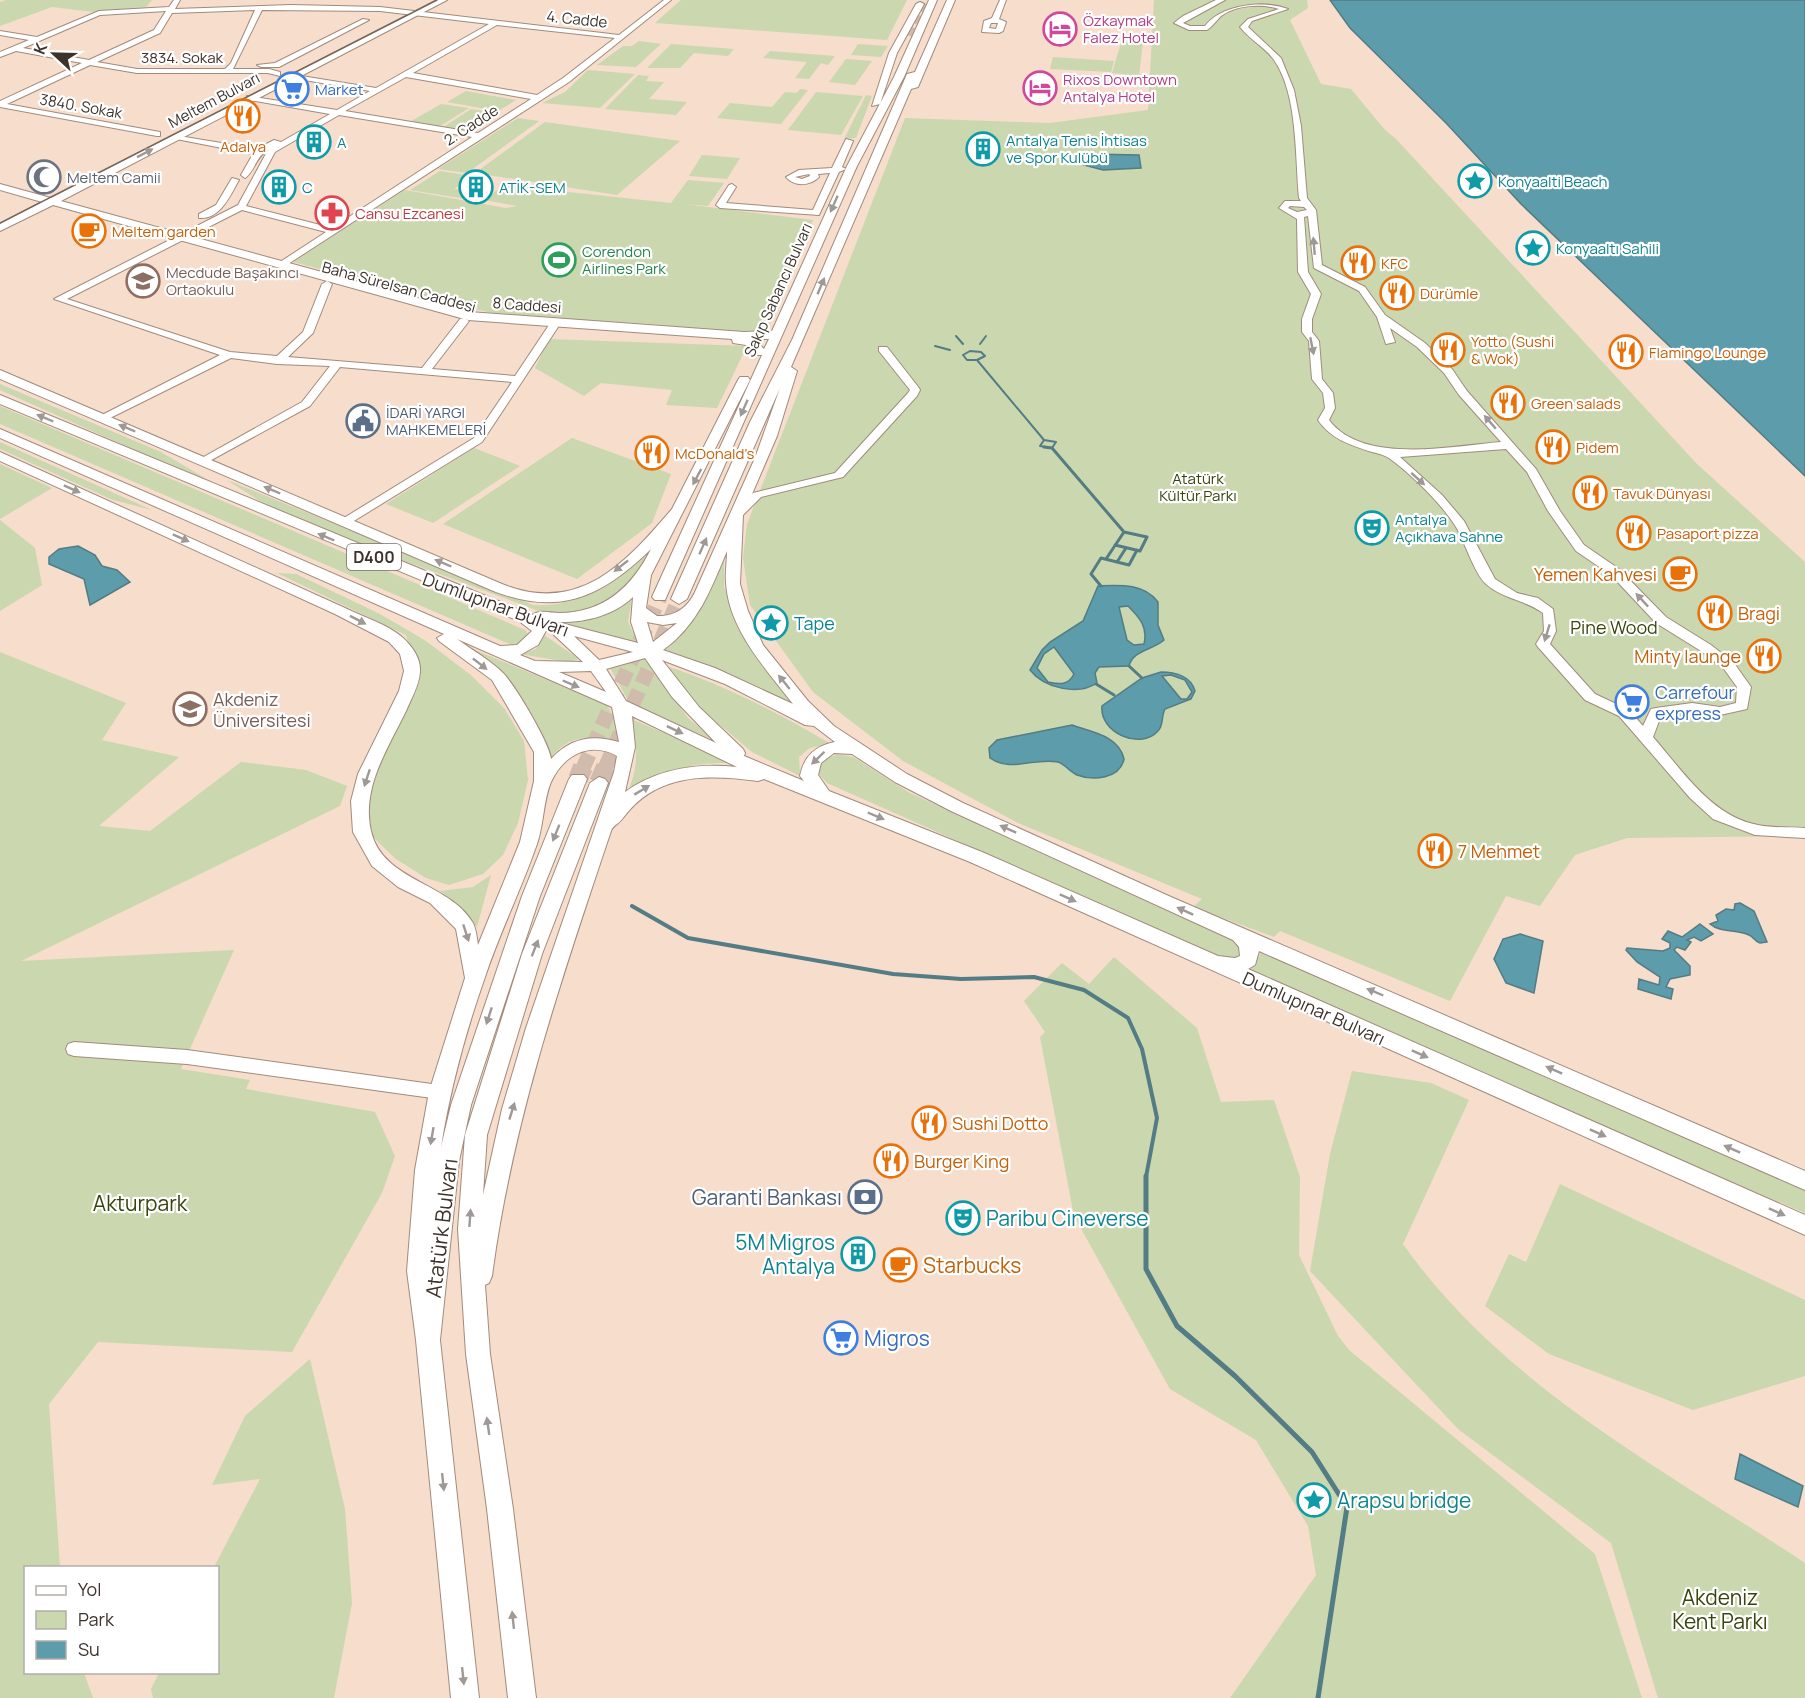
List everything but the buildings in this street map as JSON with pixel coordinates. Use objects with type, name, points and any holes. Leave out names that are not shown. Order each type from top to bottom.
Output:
[{"type":"main road","name":"Meltem Bulvarı","points":[[256,84],[426,0]]},
{"type":"main road","name":"Meltem Bulvarı","points":[[0,217],[41,201],[176,137],[244,93],[292,76],[443,0]]},
{"type":"main road","points":[[870,133],[875,100],[893,53],[922,0]]},
{"type":"main road","name":"Sakıp Sabancı Bulvarı","points":[[660,597],[851,166],[870,133],[933,0]]},
{"type":"main road","points":[[520,663],[554,667],[595,666],[648,651],[671,637],[757,422],[798,340],[892,126],[941,0]]},
{"type":"main road","points":[[892,126],[912,89],[951,0]]},
{"type":"main road","points":[[873,121],[909,36]]},
{"type":"main road","name":"Meltem Bulvarı","points":[[137,144],[162,132]]},
{"type":"main road","name":"Meltem Bulvarı","points":[[0,228],[118,155]]},
{"type":"main road","name":"Baha Sürelsan Caddesi","points":[[0,187],[41,201]]},
{"type":"main road","name":"Baha Sürelsan Caddesi","points":[[0,192],[282,264]]},
{"type":"main road","name":"Baha Sürelsan Caddesi","points":[[177,236],[327,284],[464,321],[740,340],[755,345],[760,352]]},
{"type":"main road","name":"8 Caddesi","points":[[282,264],[468,316],[552,326],[744,336],[776,335]]},
{"type":"main road","points":[[477,598],[545,617],[585,616],[621,600],[646,572],[760,352],[776,335]]},
{"type":"main road","points":[[639,609],[648,617],[663,621],[682,615],[686,603],[736,514],[776,423],[798,340]]},
{"type":"main road","points":[[0,374],[528,598],[551,600],[568,598],[592,589],[651,543],[678,511]]},
{"type":"main road","name":"Dumlupınar Bulvarı","points":[[0,399],[526,619],[556,629],[648,651],[760,693],[828,730],[901,778],[957,807],[1239,934],[1805,1181]]},
{"type":"main road","points":[[0,433],[307,570],[622,705],[752,766],[822,794]]},
{"type":"main road","points":[[181,451],[271,514]]},
{"type":"main road","points":[[0,456],[247,568],[395,639],[408,653],[412,671],[407,691],[367,774],[360,801],[362,832],[378,861],[404,882],[437,898],[465,926],[474,979]]},
{"type":"main road","points":[[109,505],[218,530]]},
{"type":"main road","points":[[736,514],[733,584],[746,627],[756,646],[789,689],[828,730]]},
{"type":"main road","points":[[247,568],[307,570]]},
{"type":"main road","points":[[646,572],[639,609],[640,630],[648,651],[702,722],[752,766]]},
{"type":"main road","points":[[377,599],[432,629],[498,677],[526,721],[542,752],[543,781],[529,842],[474,979],[439,1092],[426,1170],[418,1271],[428,1340]]},
{"type":"main road","points":[[486,648],[509,653],[521,650],[535,640],[540,632],[537,624],[526,619]]},
{"type":"main road","points":[[476,1318],[488,1217],[503,1139],[555,969],[626,754],[622,705],[612,684],[556,629]]},
{"type":"main road","points":[[543,781],[563,754],[573,747],[588,743],[608,745],[626,754]]},
{"type":"main road","points":[[822,794],[809,776],[810,766],[816,756],[830,748],[846,747],[857,750]]},
{"type":"main road","points":[[602,831],[632,796],[651,784],[693,771],[719,769],[759,776],[822,794]]},
{"type":"main road","name":"Atatürk Bulvarı","points":[[465,1698],[428,1340],[448,1161],[461,1105],[531,896],[578,779]]},
{"type":"main road","name":"Atatürk Bulvarı","points":[[522,1698],[500,1509],[478,1354],[469,1229],[476,1135],[532,954],[599,783]]},
{"type":"main road","name":"Dumlupınar Bulvarı","points":[[822,794],[976,857],[1805,1225]]},
{"type":"main road","points":[[1213,963],[1237,966],[1248,960],[1251,951],[1248,942],[1239,934]]},
{"type":"street","points":[[0,104],[157,31],[177,0]]},
{"type":"street","points":[[380,9],[394,0]]},
{"type":"street","name":"2. Cadde","points":[[282,264],[539,98],[668,0]]},
{"type":"street","points":[[995,20],[1003,0]]},
{"type":"street","points":[[1222,0],[1185,16],[1178,23],[1185,27],[1203,29],[1226,10],[1261,3],[1280,5],[1285,9],[1250,20],[1244,27],[1270,51],[1283,72],[1292,99],[1303,198],[1311,208],[1317,266],[1362,289],[1382,317],[1390,342]]},
{"type":"street","points":[[227,71],[234,64],[259,8]]},
{"type":"street","name":"4. Cadde","points":[[0,55],[99,13],[171,10],[380,9],[621,37]]},
{"type":"street","points":[[234,64],[276,65],[365,20]]},
{"type":"street","points":[[245,175],[258,152],[377,90],[495,23]]},
{"type":"street","points":[[0,33],[37,39]]},
{"type":"street","name":"3834. Sokak","points":[[16,49],[137,71],[227,71],[277,74]]},
{"type":"street","points":[[1270,51],[1281,49]]},
{"type":"street","points":[[405,74],[539,98]]},
{"type":"street","points":[[292,76],[377,90]]},
{"type":"street","points":[[244,93],[332,113],[479,136]]},
{"type":"street","name":"3840. Sokak","points":[[0,104],[162,132]]},
{"type":"street","points":[[332,113],[272,150],[241,207],[177,236],[59,299],[229,355],[277,361],[518,379]]},
{"type":"street","points":[[176,137],[258,152]]},
{"type":"street","points":[[732,187],[720,205],[816,213],[833,171],[849,141]]},
{"type":"street","points":[[813,173],[851,166]]},
{"type":"street","points":[[833,171],[846,178]]},
{"type":"street","points":[[177,236],[219,207],[235,180]]},
{"type":"street","points":[[1293,208],[1303,198]]},
{"type":"street","points":[[241,207],[333,231]]},
{"type":"street","points":[[1293,208],[1308,213],[1311,208]]},
{"type":"street","points":[[1293,208],[1300,218],[1303,272],[1316,294],[1307,319],[1307,332],[1314,340],[1317,379],[1328,393],[1330,408],[1323,420],[1329,428],[1347,440],[1391,454],[1510,445]]},
{"type":"street","points":[[277,361],[308,333],[327,284]]},
{"type":"street","points":[[1382,317],[1421,345],[1453,376],[1463,393],[1533,471],[1554,511],[1580,548],[1615,572],[1661,620],[1706,648],[1728,666],[1744,687],[1742,706],[1720,711],[1692,707],[1656,712],[1624,713]]},
{"type":"street","points":[[424,372],[464,321]]},
{"type":"street","points":[[345,521],[478,440],[552,326]]},
{"type":"street","points":[[736,514],[757,495],[839,475],[913,394],[915,390],[883,350]]},
{"type":"street","points":[[104,418],[229,355]]},
{"type":"street","points":[[204,461],[306,404],[336,365]]},
{"type":"street","points":[[1391,454],[1438,497],[1460,524],[1490,581],[1513,596],[1534,601],[1549,612],[1550,631],[1544,644],[1590,697],[1624,713],[1695,795],[1718,815],[1755,830],[1805,833]]},
{"type":"street","points":[[1646,737],[1656,712]]},
{"type":"street","points":[[74,1049],[187,1057],[439,1092]]},
{"type":"green space","points":[[6,0],[152,0],[146,7],[94,12],[52,7],[0,26],[0,2]]},
{"type":"green space","points":[[681,0],[907,0],[887,40],[655,23]]},
{"type":"green space","name":"Atatürk Kültür Parkı","points":[[1154,0],[1307,0],[1308,8],[1290,20],[1321,84],[1351,89],[1385,130],[1396,139],[1697,464],[1805,562],[1805,836],[1627,838],[1575,855],[1540,906],[1506,896],[1450,1001],[1280,931],[1274,937],[1193,907],[1202,899],[1018,823],[903,761],[813,692],[750,605],[743,558],[747,524],[905,118],[1050,123],[1148,110]]},
{"type":"green space","points":[[639,41],[661,44],[636,67],[597,65],[623,46],[632,46]]},
{"type":"green space","points":[[1143,41],[1139,76],[1112,73],[1121,43]]},
{"type":"green space","points":[[671,44],[734,49],[728,56],[694,53],[680,68],[647,68]]},
{"type":"green space","points":[[858,44],[888,46],[881,57],[851,55]]},
{"type":"green space","points":[[770,51],[835,56],[828,65],[821,63],[809,79],[795,78],[807,62],[763,58]]},
{"type":"green space","points":[[1053,57],[1114,61],[1111,72],[1050,69]]},
{"type":"green space","points":[[846,59],[872,61],[855,85],[829,82]]},
{"type":"green space","points":[[588,70],[635,74],[600,108],[542,103],[565,92]]},
{"type":"green space","points":[[638,75],[649,76],[646,81],[664,82],[649,99],[687,102],[676,115],[605,109]]},
{"type":"green space","points":[[800,89],[808,90],[781,124],[717,118],[730,103],[772,107],[785,92],[797,93]]},
{"type":"green space","points":[[466,91],[516,100],[498,111],[447,102]]},
{"type":"green space","points":[[816,92],[863,96],[841,135],[788,130]]},
{"type":"green space","points":[[866,95],[872,96],[856,138],[844,139]]},
{"type":"green space","points":[[441,104],[469,108],[437,128],[408,123]]},
{"type":"green space","points":[[471,109],[497,113],[468,132],[442,128]]},
{"type":"green space","points":[[518,118],[539,121],[467,173],[438,169]]},
{"type":"green space","points":[[545,122],[680,141],[617,195],[475,173]]},
{"type":"green space","points":[[702,155],[740,158],[727,179],[689,176]]},
{"type":"green space","points":[[440,171],[471,176],[454,189],[488,194],[479,201],[410,190]]},
{"type":"green space","points":[[688,180],[724,183],[708,206],[684,204],[813,220],[767,330],[762,335],[651,324],[499,315],[293,262],[405,190],[506,208],[517,206],[484,200],[504,185],[671,203]]},
{"type":"green space","points":[[549,339],[747,346],[717,408],[666,405],[672,390],[601,383],[584,396],[535,368]]},
{"type":"green space","points":[[0,384],[161,452],[227,491],[0,390]]},
{"type":"green space","points":[[0,406],[525,630],[528,634],[518,644],[512,645],[0,424]]},
{"type":"green space","points":[[572,438],[671,474],[652,523],[577,579],[443,524]]},
{"type":"green space","points":[[0,442],[152,510],[113,500],[0,449]]},
{"type":"green space","points":[[474,448],[520,466],[433,523],[386,504]]},
{"type":"green space","points":[[0,464],[52,488],[0,519]]},
{"type":"green space","points":[[227,480],[533,605],[569,602],[584,596],[612,580],[652,547],[634,581],[617,598],[583,611],[547,614],[402,560],[266,505]]},
{"type":"green space","points":[[0,520],[35,548],[42,585],[0,611]]},
{"type":"green space","points":[[724,551],[724,587],[742,631],[799,708],[746,682],[659,651],[685,628],[700,607]]},
{"type":"green space","points":[[277,573],[296,574],[380,614],[426,641],[472,676],[504,708],[524,741],[528,780],[518,823],[503,855],[483,874],[449,885],[426,878],[396,859],[373,837],[367,808],[374,775],[419,679],[406,635]]},
{"type":"green space","points":[[632,597],[628,622],[641,648],[549,620]]},
{"type":"green space","points":[[544,635],[579,659],[568,662],[520,654],[536,649]]},
{"type":"green space","points":[[463,645],[607,705],[615,719],[619,742],[600,738],[572,741],[556,751],[550,760],[536,727],[526,712]]},
{"type":"green space","name":"Akturpark","points":[[0,652],[126,703],[102,740],[179,757],[99,826],[150,831],[241,762],[306,770],[347,786],[340,806],[21,961],[234,950],[181,1069],[250,1080],[246,1089],[375,1112],[395,1156],[382,1193],[292,1352],[98,1342],[49,1404],[60,1566],[24,1566],[24,1674],[84,1674],[93,1698],[0,1698]]},
{"type":"green space","points":[[643,655],[688,718],[714,740],[630,704],[609,666]]},
{"type":"green space","points":[[663,665],[749,700],[831,744],[810,748],[799,757],[800,776],[752,752],[693,702]]},
{"type":"green space","points":[[631,719],[735,763],[704,764],[678,769],[654,779],[627,795],[634,775],[636,757]]},
{"type":"green space","points":[[838,754],[853,757],[910,793],[1238,941],[1241,948],[1238,957],[1219,957],[827,783],[816,771],[819,762]]},
{"type":"green space","points":[[491,875],[477,927],[459,905],[440,891],[473,887]]},
{"type":"green space","points":[[1263,950],[1805,1189],[1805,1213],[1248,972]]},
{"type":"green space","points":[[1114,957],[1197,1028],[1221,1102],[1274,1100],[1300,1177],[1299,1255],[1338,1336],[1349,1350],[1595,1554],[1642,1698],[1230,1698],[1316,1575],[1308,1526],[1256,1440],[1170,1389],[1074,1216],[1040,1037],[1045,1032],[1024,1001],[1062,963],[1089,984]]},
{"type":"green space","name":"Akdeniz Kent Parkı","points":[[1352,1071],[1431,1083],[1469,1100],[1403,1244],[1443,1295],[1488,1341],[1588,1422],[1805,1563],[1805,1698],[1658,1698],[1611,1543],[1458,1429],[1310,1271],[1330,1154]]},
{"type":"green space","points":[[1560,1184],[1805,1300],[1805,1376],[1693,1410],[1549,1354],[1485,1306],[1509,1254],[1526,1262]]},
{"type":"green space","points":[[310,1359],[345,1509],[352,1603],[334,1698],[153,1698],[151,1689],[158,1674],[219,1674],[219,1566],[215,1566],[260,1479],[212,1485],[245,1416]]},
{"type":"water","points":[[1330,0],[1805,0],[1805,476],[1521,204],[1446,123],[1350,28]]},
{"type":"water","points":[[1088,154],[1139,155],[1141,168],[1103,170],[1084,165]]},
{"type":"water","points":[[78,546],[95,555],[102,566],[117,570],[130,582],[90,605],[84,579],[49,564],[49,557],[59,549]]},
{"type":"water","points":[[1115,585],[1139,588],[1158,602],[1158,625],[1164,640],[1139,653],[1129,666],[1099,667],[1095,673],[1097,683],[1089,687],[1062,688],[1052,685],[1036,676],[1030,670],[1042,650],[1050,642],[1083,621],[1098,586]],"holes":[[[1128,606],[1142,623],[1145,633],[1144,644],[1134,645],[1127,640],[1119,607]],[[1054,647],[1074,674],[1069,681],[1059,684],[1048,682],[1037,668],[1044,654]]]},
{"type":"water","points":[[1161,672],[1177,674],[1186,678],[1195,691],[1191,699],[1165,709],[1158,731],[1150,737],[1132,739],[1122,736],[1107,724],[1102,706],[1142,678]],"holes":[[[1171,675],[1185,680],[1192,692],[1187,699],[1181,699],[1162,676]]]},
{"type":"water","points":[[1072,725],[1103,736],[1116,745],[1124,759],[1117,771],[1105,777],[1091,778],[1077,775],[1058,762],[1040,761],[1014,765],[990,758],[989,748],[997,740]]},
{"type":"water","points":[[1740,903],[1754,911],[1767,942],[1760,943],[1744,933],[1719,929],[1710,924],[1718,921],[1716,915],[1726,909],[1734,910],[1735,904]]},
{"type":"water","points":[[1700,924],[1713,934],[1701,941],[1694,937],[1687,940],[1691,942],[1685,950],[1677,947],[1674,950],[1690,966],[1690,975],[1670,979],[1666,987],[1673,989],[1671,999],[1638,989],[1639,979],[1659,985],[1660,977],[1637,962],[1626,950],[1627,948],[1663,951],[1670,948],[1670,943],[1662,939],[1668,931],[1682,937]]},
{"type":"water","points":[[1520,934],[1543,941],[1534,993],[1506,983],[1494,959],[1503,939]]},
{"type":"water","points":[[1740,1454],[1803,1486],[1798,1507],[1735,1479]]},
{"type":"waterway","points":[[956,336],[963,344]]},
{"type":"waterway","points":[[980,344],[986,336]]},
{"type":"waterway","points":[[935,346],[950,350]]},
{"type":"waterway","points":[[970,351],[981,352],[985,356],[977,360],[967,360],[963,355],[970,351]]},
{"type":"waterway","points":[[977,360],[1044,440]]},
{"type":"waterway","points":[[1044,440],[1056,442],[1052,448]]},
{"type":"waterway","points":[[1044,440],[1040,446],[1052,448]]},
{"type":"waterway","points":[[1044,447],[1052,448]]},
{"type":"waterway","points":[[1052,448],[1124,532]]},
{"type":"waterway","points":[[1115,545],[1124,532]]},
{"type":"waterway","points":[[1124,532],[1147,537],[1140,551],[1137,550]]},
{"type":"waterway","points":[[1106,559],[1115,545]]},
{"type":"waterway","points":[[1115,545],[1137,550]]},
{"type":"waterway","points":[[1117,562],[1126,548]]},
{"type":"waterway","points":[[1117,562],[1129,565],[1137,550]]},
{"type":"waterway","points":[[1101,586],[1091,574],[1101,558],[1117,562]]},
{"type":"waterway","points":[[1129,666],[1142,678]]},
{"type":"waterway","points":[[1096,684],[1114,695]]},
{"type":"waterway","points":[[632,906],[688,938],[893,974],[961,979],[1034,977],[1084,990],[1128,1018],[1142,1049],[1157,1118],[1146,1177]]},
{"type":"waterway","points":[[1146,1177],[1146,1269],[1177,1326],[1235,1376],[1312,1452],[1347,1507],[1318,1698]]},
{"type":"tunnel","points":[[910,36],[926,0]]},
{"type":"tunnel","points":[[583,768],[660,597]]},
{"type":"tunnel","points":[[605,768],[679,599]]},
{"type":"tunnel","points":[[578,779],[583,767]]},
{"type":"tunnel","points":[[599,783],[606,767]]},
{"type":"tram line","points":[[0,223],[437,0]]},
{"type":"place","name":"Özkaymak Falez Hotel","points":[[1060,29]]},
{"type":"place","name":"Rixos Downtown Antalya Hotel","points":[[1040,88]]},
{"type":"place","name":"Market","points":[[292,89]]},
{"type":"place","name":"Adalya","points":[[243,116]]},
{"type":"place","name":"A","points":[[314,142]]},
{"type":"place","name":"Antalya Tenis İhtisas ve Spor Kulübü","points":[[983,149]]},
{"type":"place","name":"Meltem Camii","points":[[44,177]]},
{"type":"place","name":"Konyaalti Beach","points":[[1475,181]]},
{"type":"place","name":"C","points":[[279,187]]},
{"type":"place","name":"ATİK-SEM","points":[[476,187]]},
{"type":"place","name":"Cansu Ezcanesi","points":[[332,213]]},
{"type":"place","name":"Meltem garden","points":[[89,231]]},
{"type":"place","name":"Konyaaltı Sahili","points":[[1533,248]]},
{"type":"place","name":"Corendon Airlines Park","points":[[559,260]]},
{"type":"place","name":"KFC","points":[[1358,263]]},
{"type":"place","name":"Mecdude Başakıncı Ortaokulu","points":[[143,281]]},
{"type":"place","name":"Dürümle","points":[[1397,293]]},
{"type":"place","name":"Yotto (Sushi & Wok)","points":[[1448,350]]},
{"type":"place","name":"Flamingo Lounge","points":[[1626,352]]},
{"type":"place","name":"Green salads","points":[[1508,403]]},
{"type":"place","name":"İDARİ YARGI MAHKEMELERİ","points":[[363,421]]},
{"type":"place","name":"Pidem","points":[[1553,447]]},
{"type":"place","name":"McDonald's","points":[[652,453]]},
{"type":"place","name":"Tavuk Dünyası","points":[[1590,493]]},
{"type":"place","name":"Antalya Açıkhava Sahne","points":[[1372,528]]},
{"type":"place","name":"Pasaport pizza","points":[[1634,533]]},
{"type":"place","name":"Yemen Kahvesi","points":[[1680,574]]},
{"type":"place","name":"Bragi","points":[[1715,613]]},
{"type":"place","name":"Tape","points":[[771,623]]},
{"type":"place","name":"Minty launge","points":[[1764,656]]},
{"type":"place","name":"Carrefour express","points":[[1632,702]]},
{"type":"place","name":"Akdeniz Üniversitesi","points":[[190,709]]},
{"type":"place","name":"7 Mehmet","points":[[1435,851]]},
{"type":"place","name":"Sushi Dotto","points":[[929,1123]]},
{"type":"place","name":"Burger King","points":[[891,1161]]},
{"type":"place","name":"Garanti Bankası","points":[[865,1197]]},
{"type":"place","name":"Paribu Cineverse","points":[[963,1218]]},
{"type":"place","name":"5M Migros Antalya","points":[[858,1254]]},
{"type":"place","name":"Starbucks","points":[[900,1265]]},
{"type":"place","name":"Migros","points":[[841,1338]]},
{"type":"place","name":"Arapsu bridge","points":[[1314,1500]]},
{"type":"park label","name":"Pine Wood","points":[[1614,627]]}]
